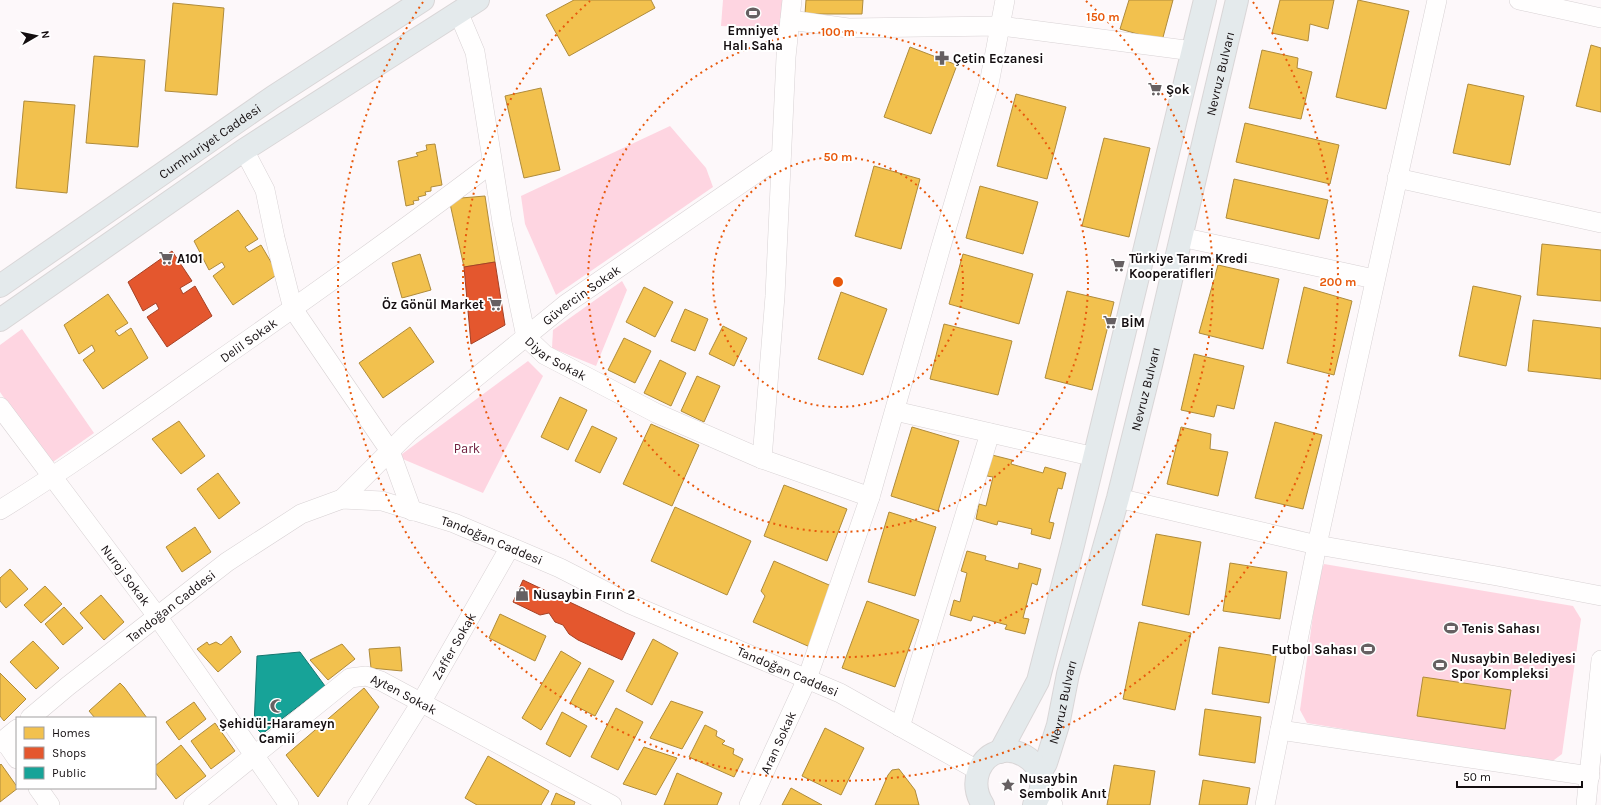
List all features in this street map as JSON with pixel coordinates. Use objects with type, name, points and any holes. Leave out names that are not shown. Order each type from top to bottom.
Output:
[{"type":"main road","name":"Cumhuriyet Caddesi","points":[[0,286],[273,98],[423,0]]},
{"type":"main road","points":[[0,320],[244,150],[478,0]]},
{"type":"main road","points":[[1000,752],[1038,681],[1095,457],[1205,0]]},
{"type":"main road","name":"Nevruz Bulvarı","points":[[1040,773],[1046,763],[1058,725],[1068,674],[1118,498],[1237,0]]},
{"type":"main road","points":[[964,805],[979,788],[988,758],[1000,752],[1018,752],[1027,756],[1034,764],[1040,773],[1042,802]]},
{"type":"street","points":[[762,459],[774,296],[786,57],[792,0]]},
{"type":"street","name":"Aran Sokak","points":[[749,805],[807,679],[870,497],[989,84],[1005,0]]},
{"type":"street","points":[[1265,805],[1317,545],[1374,279],[1437,0]]},
{"type":"street","points":[[1520,0],[1601,18]]},
{"type":"street","name":"Diyar Sokak","points":[[458,14],[475,52],[502,222],[526,337],[544,355],[649,409],[762,459],[870,497]]},
{"type":"street","points":[[790,20],[848,28],[1001,26],[1193,51]]},
{"type":"street","points":[[244,150],[265,190],[275,238],[293,309],[390,451],[412,510]]},
{"type":"street","name":"Güvercin Sokak","points":[[342,499],[409,432],[566,304],[781,156]]},
{"type":"street","name":"Delil Sokak","points":[[0,510],[53,477],[293,309],[492,163]]},
{"type":"street","points":[[1397,178],[1601,223]]},
{"type":"street","points":[[1181,237],[1374,279]]},
{"type":"street","name":"Nuroj Sokak","points":[[0,407],[157,616],[289,805]]},
{"type":"street","points":[[895,410],[1095,457]]},
{"type":"street","points":[[900,727],[990,433]]},
{"type":"street","points":[[1118,498],[1317,545],[1497,576],[1601,596]]},
{"type":"street","name":"Tandoğan Caddesi","points":[[31,717],[227,562],[301,514],[342,499],[382,501],[454,524],[510,547],[560,568],[630,604],[840,693],[900,727],[979,788]]},
{"type":"street","name":"Zaffer Sokak","points":[[357,805],[422,701],[510,547]]},
{"type":"street","points":[[1586,805],[1601,660]]},
{"type":"street","name":"Ayten Sokak","points":[[193,805],[350,678],[366,676],[381,681],[422,701],[612,805]]},
{"type":"street","points":[[1280,730],[1590,776]]},
{"type":"street","points":[[7,737],[16,757]]},
{"type":"street","points":[[39,789],[50,805]]},
{"type":"green space","name":"Emniyet Halı Saha","points":[[723,0],[785,0],[783,28],[721,26]]},
{"type":"green space","points":[[670,126],[706,168],[713,187],[556,295],[525,224],[521,196]]},
{"type":"green space","points":[[622,281],[627,290],[596,366],[552,348],[553,330]]},
{"type":"green space","points":[[22,329],[94,433],[50,464],[0,392],[0,345]]},
{"type":"green space","name":"Park","points":[[528,361],[543,376],[483,493],[398,457]]},
{"type":"green space","name":"Nusaybin Belediyesi Spor Kompleksi","points":[[1324,564],[1573,606],[1581,619],[1562,754],[1550,763],[1307,723],[1300,710],[1318,579]]},
{"type":"building: Homes","points":[[574,0],[651,0],[655,8],[569,56],[546,15]]},
{"type":"building: Homes","points":[[806,0],[863,0],[862,14],[805,14]]},
{"type":"building: Homes","points":[[1129,0],[1173,0],[1162,41],[1120,29]]},
{"type":"building: Homes","points":[[1280,0],[1334,0],[1328,29],[1310,24],[1308,41],[1272,33]]},
{"type":"building: Homes","points":[[1358,0],[1409,11],[1386,109],[1336,97]]},
{"type":"building: Homes","points":[[173,3],[224,8],[217,95],[165,91]]},
{"type":"building: Homes","points":[[1591,45],[1601,48],[1601,112],[1576,106]]},
{"type":"building: Homes","points":[[910,47],[957,65],[931,134],[884,117]]},
{"type":"building: Homes","points":[[1262,50],[1298,58],[1297,68],[1312,72],[1301,119],[1249,108]]},
{"type":"building: Homes","points":[[94,56],[145,60],[138,147],[86,143]]},
{"type":"building: Homes","points":[[1468,84],[1524,96],[1510,165],[1453,153]]},
{"type":"building: Homes","points":[[541,88],[560,170],[524,178],[505,96]]},
{"type":"building: Homes","points":[[1016,94],[1066,107],[1047,179],[997,166]]},
{"type":"building: Homes","points":[[24,101],[75,105],[67,193],[16,188]]},
{"type":"building: Homes","points":[[1245,123],[1339,145],[1330,184],[1236,162]]},
{"type":"building: Homes","points":[[1104,138],[1150,148],[1129,237],[1082,226]]},
{"type":"building: Homes","points":[[435,144],[442,185],[431,187],[431,191],[425,192],[426,195],[418,197],[419,200],[413,201],[414,204],[406,206],[398,161],[418,156],[416,153],[427,150],[426,145]]},
{"type":"building: Homes","points":[[874,166],[920,179],[901,249],[855,236]]},
{"type":"building: Homes","points":[[1234,179],[1328,200],[1319,239],[1226,218]]},
{"type":"building: Homes","points":[[980,186],[1038,202],[1023,254],[966,238]]},
{"type":"building: Homes","points":[[485,196],[495,262],[464,267],[449,199]]},
{"type":"building: Homes","points":[[238,210],[258,239],[245,247],[249,252],[261,245],[278,274],[233,305],[213,276],[225,267],[222,262],[209,270],[194,241]]},
{"type":"building: Homes","points":[[1542,244],[1601,250],[1601,301],[1537,295]]},
{"type":"building: Homes","points":[[420,254],[431,290],[402,298],[392,263]]},
{"type":"building: Homes","points":[[963,254],[1033,274],[1019,324],[949,304]]},
{"type":"building: Homes","points":[[1218,265],[1279,279],[1263,349],[1199,333]]},
{"type":"building: Homes","points":[[1473,286],[1521,296],[1506,366],[1459,356]]},
{"type":"building: Homes","points":[[644,287],[673,302],[655,337],[626,322]]},
{"type":"building: Homes","points":[[1304,287],[1352,301],[1334,375],[1287,363]]},
{"type":"building: Homes","points":[[1067,291],[1114,302],[1092,390],[1045,378]]},
{"type":"building: Homes","points":[[841,292],[887,309],[863,375],[818,359]]},
{"type":"building: Homes","points":[[108,294],[128,323],[115,331],[119,336],[131,328],[148,358],[103,389],[83,360],[95,351],[92,345],[79,354],[64,325]]},
{"type":"building: Homes","points":[[685,309],[708,319],[695,351],[671,341]]},
{"type":"building: Homes","points":[[1533,320],[1601,328],[1601,379],[1528,371]]},
{"type":"building: Homes","points":[[944,324],[1012,341],[998,395],[930,379]]},
{"type":"building: Homes","points":[[723,326],[747,338],[734,366],[709,354]]},
{"type":"building: Homes","points":[[410,327],[434,362],[383,398],[359,363]]},
{"type":"building: Homes","points":[[624,338],[651,351],[635,383],[608,370]]},
{"type":"building: Homes","points":[[1194,354],[1244,366],[1234,409],[1217,405],[1214,417],[1181,410]]},
{"type":"building: Homes","points":[[660,360],[686,373],[671,406],[644,393]]},
{"type":"building: Homes","points":[[697,376],[720,386],[704,422],[681,411]]},
{"type":"building: Homes","points":[[560,397],[587,410],[568,450],[541,437]]},
{"type":"building: Homes","points":[[179,421],[205,456],[181,474],[152,439]]},
{"type":"building: Homes","points":[[1275,422],[1322,435],[1303,509],[1255,498]]},
{"type":"building: Homes","points":[[651,424],[699,445],[672,506],[623,484]]},
{"type":"building: Homes","points":[[592,426],[617,438],[600,473],[575,461]]},
{"type":"building: Homes","points":[[912,427],[959,441],[938,511],[891,496]]},
{"type":"building: Homes","points":[[1181,427],[1211,434],[1210,449],[1228,452],[1218,496],[1167,484]]},
{"type":"building: Homes","points":[[992,455],[1012,460],[1011,464],[1043,473],[1045,467],[1066,473],[1062,489],[1058,488],[1049,522],[1054,523],[1050,539],[1031,534],[1032,529],[998,521],[997,525],[976,519],[979,504],[986,506],[993,477],[987,476]]},
{"type":"building: Homes","points":[[218,473],[240,503],[219,519],[197,489]]},
{"type":"building: Homes","points":[[784,485],[847,509],[827,561],[764,536]]},
{"type":"building: Homes","points":[[675,507],[751,541],[727,595],[651,561]]},
{"type":"building: Homes","points":[[889,512],[936,527],[915,596],[868,582]]},
{"type":"building: Homes","points":[[195,527],[211,552],[182,572],[166,547]]},
{"type":"building: Homes","points":[[1156,534],[1201,542],[1189,615],[1142,605]]},
{"type":"building: Homes","points":[[967,551],[986,556],[985,560],[1018,569],[1019,563],[1041,569],[1037,585],[1032,583],[1023,618],[1029,619],[1025,634],[1005,629],[1007,625],[973,616],[971,621],[950,615],[954,600],[960,602],[967,573],[961,571]]},
{"type":"building: Homes","points":[[774,561],[836,588],[810,647],[753,622],[765,596],[761,591]]},
{"type":"building: Homes","points":[[1230,563],[1287,572],[1280,619],[1223,611]]},
{"type":"building: Homes","points":[[10,569],[28,589],[6,608],[0,601],[0,578]]},
{"type":"building: Homes","points":[[45,586],[62,604],[41,623],[24,605]]},
{"type":"building: Homes","points":[[101,595],[124,622],[104,640],[80,613]]},
{"type":"building: Homes","points":[[867,601],[919,620],[895,687],[842,668]]},
{"type":"building: Homes","points":[[64,607],[83,628],[63,645],[45,624]]},
{"type":"building: Homes","points":[[500,614],[546,636],[535,661],[489,638]]},
{"type":"building: Homes","points":[[1139,622],[1191,633],[1175,710],[1123,699]]},
{"type":"building: Homes","points":[[231,636],[241,652],[218,672],[197,649],[207,642],[209,645],[216,642],[221,645]]},
{"type":"building: Homes","points":[[653,639],[678,653],[652,705],[626,691]]},
{"type":"building: Homes","points":[[33,641],[59,668],[36,689],[10,662]]},
{"type":"building: Homes","points":[[342,644],[355,659],[328,680],[310,660]]},
{"type":"building: Homes","points":[[400,647],[402,671],[371,668],[369,649]]},
{"type":"building: Homes","points":[[1219,647],[1276,656],[1269,703],[1212,694]]},
{"type":"building: Homes","points":[[561,651],[581,663],[541,730],[522,718]]},
{"type":"building: Homes","points":[[589,668],[614,681],[595,716],[570,703]]},
{"type":"building: Homes","points":[[0,673],[26,699],[4,721],[0,716]]},
{"type":"building: Homes","points":[[1423,677],[1511,690],[1505,729],[1417,716]]},
{"type":"building: Homes","points":[[120,683],[146,717],[94,717],[89,711]]},
{"type":"building: Homes","points":[[364,688],[379,707],[318,797],[286,755]]},
{"type":"building: Homes","points":[[671,701],[703,712],[682,749],[650,738]]},
{"type":"building: Homes","points":[[194,702],[206,719],[179,740],[166,722]]},
{"type":"building: Homes","points":[[616,708],[643,722],[618,770],[591,757]]},
{"type":"building: Homes","points":[[1205,709],[1261,717],[1255,763],[1199,755]]},
{"type":"building: Homes","points":[[562,712],[587,726],[570,757],[546,744]]},
{"type":"building: Homes","points":[[215,723],[235,751],[211,769],[191,741]]},
{"type":"building: Homes","points":[[705,725],[717,731],[716,736],[725,741],[722,744],[734,749],[733,754],[743,759],[734,777],[689,757]]},
{"type":"building: Homes","points":[[825,728],[864,748],[841,795],[802,776]]},
{"type":"building: Homes","points":[[181,745],[206,776],[176,799],[156,773],[156,765]]},
{"type":"building: Homes","points":[[644,747],[677,758],[656,795],[623,784]]},
{"type":"building: Homes","points":[[488,756],[549,791],[541,805],[477,805],[465,798]]},
{"type":"building: Homes","points":[[1,764],[16,785],[17,789],[0,802]]},
{"type":"building: Homes","points":[[1114,765],[1155,771],[1150,805],[1107,805]]},
{"type":"building: Homes","points":[[899,769],[915,790],[919,805],[875,805],[888,775],[892,770]]},
{"type":"building: Homes","points":[[677,773],[722,793],[717,805],[664,805]]},
{"type":"building: Homes","points":[[1203,780],[1250,788],[1247,805],[1199,805]]},
{"type":"building: Homes","points":[[791,788],[822,805],[782,805]]},
{"type":"building: Homes","points":[[556,793],[575,802],[574,805],[551,805]]},
{"type":"building: Shops","points":[[172,251],[192,281],[180,288],[183,294],[195,286],[212,316],[167,347],[147,317],[159,309],[156,303],[143,311],[128,282]]},
{"type":"building: Shops","points":[[495,262],[505,325],[471,344],[464,267]]},
{"type":"building: Shops","points":[[523,580],[635,633],[622,660],[578,640],[569,634],[563,625],[555,622],[549,613],[540,615],[513,602]]},
{"type":"building: Public","name":"Şehidül-Harameyn Camii","points":[[300,652],[325,686],[262,734],[254,726],[257,656]]},
{"type":"place","name":"Emniyet Halı Saha","points":[[753,13]]},
{"type":"place","name":"Çetin Eczanesi","points":[[942,58]]},
{"type":"place","name":"Şok","points":[[1155,89]]},
{"type":"place","name":"A101","points":[[166,258]]},
{"type":"place","name":"Türkiye Tarım Kredi Kooperatifleri","points":[[1118,265]]},
{"type":"place","name":"Öz Gönül Market","points":[[495,304]]},
{"type":"place","name":"BİM","points":[[1110,322]]},
{"type":"place","name":"Nusaybin Fırın 2","points":[[522,594]]},
{"type":"place","name":"Tenis Sahası","points":[[1451,628]]},
{"type":"place","name":"Futbol Sahası","points":[[1368,649]]},
{"type":"place","name":"Nusaybin Belediyesi Spor Kompleksi","points":[[1440,665]]},
{"type":"place","name":"Şehidül-Harameyn Camii","points":[[277,706]]},
{"type":"place","name":"Nusaybin Sembolik Anıt","points":[[1008,785]]}]
